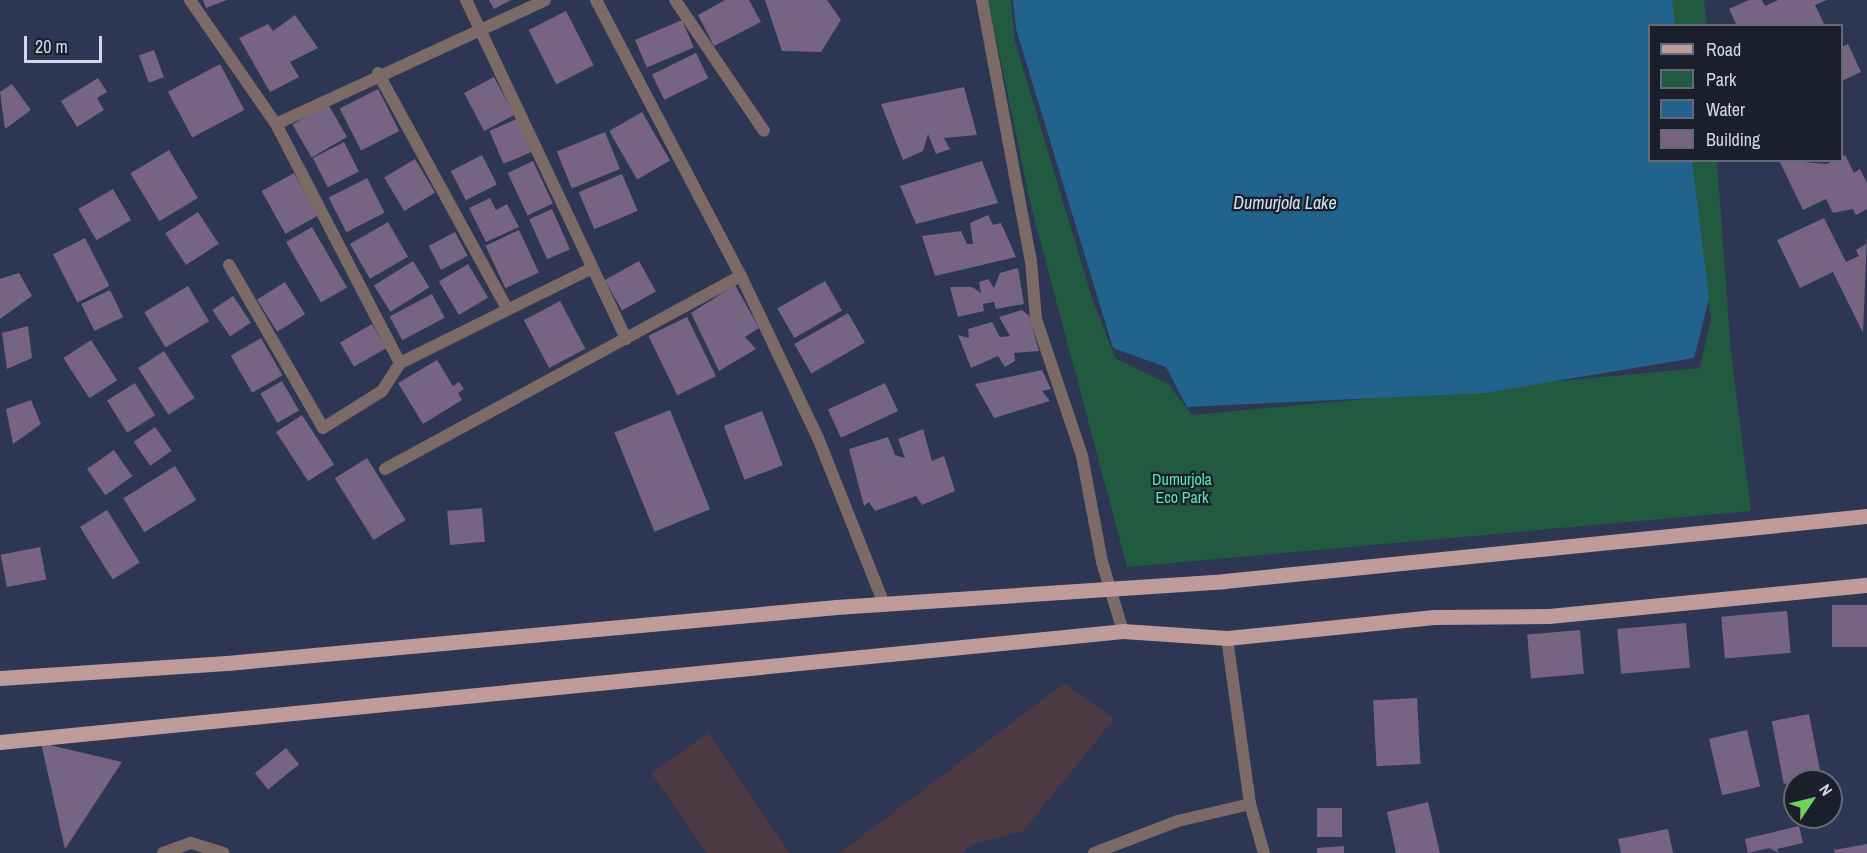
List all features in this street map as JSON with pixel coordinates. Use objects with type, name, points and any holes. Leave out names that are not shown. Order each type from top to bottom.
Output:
[{"type":"main road","points":[[0,678],[227,663],[884,604],[1111,588],[1867,516]]},
{"type":"main road","points":[[0,742],[1123,631],[1227,638],[1434,617],[1550,616],[1867,585]]},
{"type":"street","points":[[190,0],[276,124],[400,363]]},
{"type":"street","points":[[466,0],[590,269],[626,339]]},
{"type":"street","points":[[276,124],[378,74],[545,0]]},
{"type":"street","points":[[596,0],[741,276],[818,438],[884,604]]},
{"type":"street","points":[[675,0],[764,131]]},
{"type":"street","points":[[982,0],[1031,261],[1036,320],[1082,456],[1111,588],[1123,631]]},
{"type":"street","points":[[378,74],[507,309]]},
{"type":"street","points":[[229,265],[323,428],[382,391],[400,363],[590,269]]},
{"type":"street","points":[[385,469],[741,276]]},
{"type":"street","points":[[1227,638],[1250,804],[1264,853]]},
{"type":"street","points":[[1094,853],[1178,821],[1250,804]]},
{"type":"street","points":[[163,853],[191,843],[224,853]]},
{"type":"shaded area","points":[[1065,683],[1114,719],[1023,831],[974,844],[962,853],[839,853]]},
{"type":"shaded area","points":[[708,733],[790,853],[707,853],[651,773]]},
{"type":"green space","name":"Dumurjola Eco Park","points":[[988,0],[1011,0],[1015,42],[1092,298],[1115,358],[1168,384],[1192,415],[1700,368],[1711,319],[1690,162],[1717,162],[1731,353],[1751,511],[1127,567],[1031,206]]},
{"type":"green space","points":[[1668,0],[1704,0],[1707,24],[1672,24]]},
{"type":"water","name":"Dumurjola Lake","points":[[1013,0],[1672,0],[1675,24],[1648,24],[1648,162],[1692,162],[1709,299],[1694,358],[1484,393],[1187,407],[1166,367],[1113,348],[1016,29]]},
{"type":"building","points":[[203,0],[227,0],[206,8]]},
{"type":"building","points":[[489,0],[511,0],[494,9]]},
{"type":"building","points":[[725,0],[749,0],[761,22],[714,46],[698,15]]},
{"type":"building","points":[[765,0],[827,0],[841,20],[821,52],[782,51]]},
{"type":"building","points":[[1749,0],[1762,0],[1765,6],[1778,0],[1827,0],[1815,5],[1824,24],[1736,24],[1729,9]]},
{"type":"building","points":[[566,11],[594,65],[556,84],[529,30]]},
{"type":"building","points":[[295,15],[318,48],[290,62],[299,77],[270,92],[239,38],[268,24],[273,31]]},
{"type":"building","points":[[682,20],[694,48],[647,68],[635,40]]},
{"type":"building","points":[[1848,44],[1861,72],[1843,81],[1843,46]]},
{"type":"building","points":[[154,50],[164,77],[149,83],[139,55]]},
{"type":"building","points":[[696,53],[708,78],[664,100],[652,74]]},
{"type":"building","points":[[220,64],[244,110],[192,138],[168,92]]},
{"type":"building","points":[[494,77],[514,115],[484,131],[464,93]]},
{"type":"building","points":[[98,78],[107,92],[97,98],[104,110],[77,127],[61,101]]},
{"type":"building","points":[[12,84],[31,110],[5,129],[0,92]]},
{"type":"building","points":[[964,87],[977,135],[944,138],[950,149],[936,154],[928,134],[923,151],[903,160],[881,104]]},
{"type":"building","points":[[378,89],[399,131],[361,150],[340,109]]},
{"type":"building","points":[[328,104],[347,137],[311,157],[292,124]]},
{"type":"building","points":[[642,112],[670,160],[637,179],[609,131]]},
{"type":"building","points":[[517,119],[531,152],[503,164],[489,131]]},
{"type":"building","points":[[605,132],[620,169],[572,189],[557,151]]},
{"type":"building","points":[[344,142],[359,171],[328,187],[313,158]]},
{"type":"building","points":[[169,150],[198,198],[159,221],[130,173]]},
{"type":"building","points":[[482,155],[497,184],[466,200],[451,171]]},
{"type":"building","points":[[1845,155],[1854,173],[1860,169],[1867,183],[1867,209],[1856,215],[1853,209],[1833,213],[1826,199],[1803,210],[1780,162],[1827,164],[1843,162]]},
{"type":"building","points":[[415,159],[435,192],[404,211],[384,178]]},
{"type":"building","points":[[533,161],[553,204],[527,215],[508,173]]},
{"type":"building","points":[[982,161],[998,203],[916,224],[900,186]]},
{"type":"building","points":[[294,173],[318,216],[285,234],[262,191]]},
{"type":"building","points":[[622,174],[638,211],[594,229],[579,192]]},
{"type":"building","points":[[367,178],[385,213],[346,232],[329,198]]},
{"type":"building","points":[[113,189],[131,220],[96,240],[78,209]]},
{"type":"building","points":[[490,198],[496,210],[507,204],[519,227],[486,242],[469,208]]},
{"type":"building","points":[[552,209],[570,249],[547,259],[529,219]]},
{"type":"building","points":[[198,212],[219,244],[186,265],[165,233]]},
{"type":"building","points":[[988,215],[993,225],[1001,223],[1016,257],[935,276],[922,236],[961,231],[967,244],[973,244],[970,223]]},
{"type":"building","points":[[1824,218],[1846,262],[1859,256],[1856,250],[1866,244],[1867,237],[1863,333],[1833,272],[1800,288],[1777,240]]},
{"type":"building","points":[[388,222],[408,257],[370,279],[350,244]]},
{"type":"building","points":[[312,227],[347,288],[321,303],[286,242]]},
{"type":"building","points":[[519,230],[539,273],[505,288],[485,246]]},
{"type":"building","points":[[455,232],[468,256],[441,270],[429,246]]},
{"type":"building","points":[[85,238],[110,286],[77,302],[53,254]]},
{"type":"building","points":[[413,261],[429,287],[390,312],[374,285]]},
{"type":"building","points":[[639,261],[656,292],[622,311],[605,280]]},
{"type":"building","points":[[468,264],[488,297],[459,315],[439,282]]},
{"type":"building","points":[[1018,268],[1024,304],[996,309],[994,302],[983,304],[984,311],[958,317],[950,287],[972,287],[981,293],[979,282],[988,279],[994,288],[1000,273]]},
{"type":"building","points":[[19,273],[32,296],[0,319],[0,279]]},
{"type":"building","points":[[825,281],[842,310],[794,338],[777,308]]},
{"type":"building","points":[[285,282],[305,314],[277,332],[257,299]]},
{"type":"building","points":[[735,285],[759,328],[745,337],[756,349],[719,371],[691,313]]},
{"type":"building","points":[[188,286],[209,321],[165,347],[144,312]]},
{"type":"building","points":[[110,290],[123,317],[94,331],[81,304]]},
{"type":"building","points":[[432,294],[445,318],[402,340],[390,317]]},
{"type":"building","points":[[233,296],[251,323],[230,337],[212,310]]},
{"type":"building","points":[[560,301],[585,349],[549,368],[524,320]]},
{"type":"building","points":[[1022,310],[1029,316],[1039,351],[1014,353],[1015,361],[1005,367],[998,356],[971,368],[958,335],[969,338],[968,329],[992,322],[1000,337],[1010,336],[999,317]]},
{"type":"building","points":[[848,313],[865,342],[811,373],[794,344]]},
{"type":"building","points":[[687,317],[716,376],[677,395],[648,336]]},
{"type":"building","points":[[372,324],[386,348],[354,367],[340,342]]},
{"type":"building","points":[[28,326],[32,358],[7,369],[2,333]]},
{"type":"building","points":[[261,338],[282,375],[252,393],[231,356]]},
{"type":"building","points":[[91,340],[117,380],[89,398],[63,358]]},
{"type":"building","points":[[164,351],[194,398],[169,415],[138,368]]},
{"type":"building","points":[[437,360],[453,386],[459,382],[464,389],[458,393],[462,400],[423,424],[398,383]]},
{"type":"building","points":[[1042,370],[1051,389],[1042,391],[1050,401],[994,418],[975,384]]},
{"type":"building","points":[[282,381],[299,410],[277,423],[260,394]]},
{"type":"building","points":[[135,383],[155,415],[127,433],[107,400]]},
{"type":"building","points":[[885,383],[898,411],[841,438],[828,410]]},
{"type":"building","points":[[31,400],[41,424],[13,444],[6,409]]},
{"type":"building","points":[[670,410],[710,509],[654,532],[614,432]]},
{"type":"building","points":[[762,411],[783,465],[745,480],[724,426]]},
{"type":"building","points":[[302,415],[334,464],[308,481],[276,432]]},
{"type":"building","points":[[155,427],[172,451],[150,466],[134,442]]},
{"type":"building","points":[[923,429],[932,461],[944,456],[955,491],[922,505],[916,496],[875,511],[869,502],[864,506],[849,449],[888,437],[895,455],[905,458],[898,439]]},
{"type":"building","points":[[114,450],[132,476],[105,495],[87,469]]},
{"type":"building","points":[[367,458],[406,520],[373,540],[335,478]]},
{"type":"building","points":[[175,466],[196,500],[144,532],[123,498]]},
{"type":"building","points":[[482,508],[485,542],[450,545],[447,511]]},
{"type":"building","points":[[107,510],[140,563],[113,580],[80,527]]},
{"type":"building","points":[[40,547],[46,579],[7,587],[1,555]]},
{"type":"building","points":[[1832,605],[1867,605],[1867,647],[1832,647]]},
{"type":"building","points":[[1787,611],[1791,653],[1725,659],[1721,617]]},
{"type":"building","points":[[1686,623],[1690,668],[1621,674],[1617,629]]},
{"type":"building","points":[[1580,630],[1584,674],[1531,678],[1527,635]]},
{"type":"building","points":[[1417,698],[1420,764],[1377,766],[1373,700]]},
{"type":"building","points":[[1809,714],[1820,769],[1783,769],[1783,779],[1772,721]]},
{"type":"building","points":[[1747,730],[1760,787],[1722,795],[1709,739]]},
{"type":"building","points":[[41,743],[122,762],[65,849]]},
{"type":"building","points":[[286,748],[299,764],[268,789],[255,773]]},
{"type":"building","points":[[1428,802],[1440,853],[1396,853],[1387,812]]},
{"type":"building","points":[[1317,808],[1342,808],[1342,837],[1317,837]]},
{"type":"building","points":[[1668,829],[1673,853],[1621,853],[1618,839]]},
{"type":"building","points":[[1787,829],[1800,829],[1803,843],[1777,849],[1779,853],[1769,848],[1748,853],[1745,839]]},
{"type":"building","points":[[1867,844],[1867,853],[1835,853],[1834,850]]},
{"type":"building","points":[[1344,846],[1344,853],[1317,853],[1317,848]]}]
